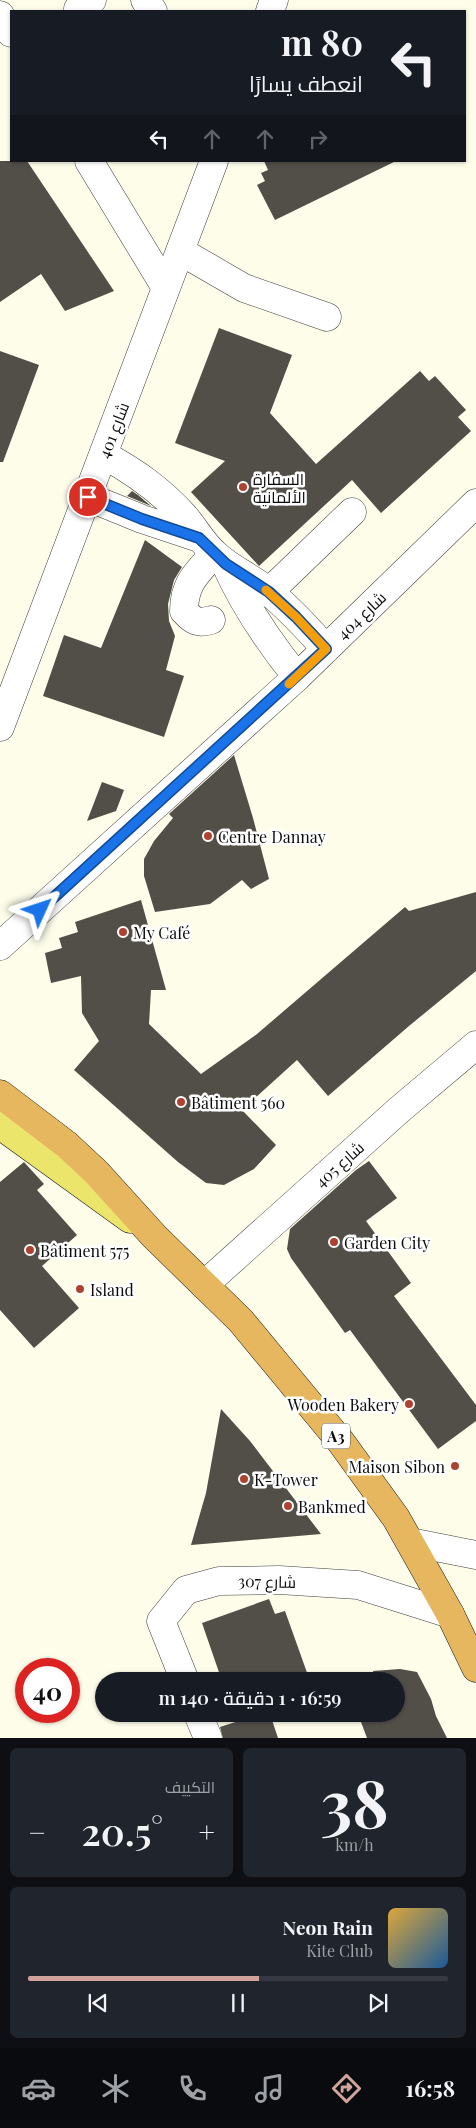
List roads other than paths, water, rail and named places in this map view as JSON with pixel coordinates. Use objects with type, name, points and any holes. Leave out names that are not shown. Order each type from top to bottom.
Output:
[{"type":"highway","name":"A3","points":[[0,1094],[67,1145],[96,1172],[154,1236],[241,1321],[341,1442],[396,1518],[450,1614],[476,1668]]},
{"type":"main road","name":"A3","points":[[0,1125],[154,1236]]},
{"type":"street","points":[[0,15],[10,31]]},
{"type":"street","points":[[90,162],[166,288]]},
{"type":"street","name":"شارع 401","points":[[0,727],[214,162]]},
{"type":"street","points":[[180,251],[244,288],[327,317]]},
{"type":"street","points":[[104,455],[135,472],[157,489],[187,519],[213,552],[267,640],[297,677]]},
{"type":"street","points":[[88,497],[142,519],[213,552],[269,592],[326,649]]},
{"type":"street","name":"شارع 404","points":[[0,946],[297,677],[476,503]]},
{"type":"street","points":[[269,592],[352,512]]},
{"type":"street","points":[[211,620],[201,623],[192,620],[184,611],[184,598],[193,577],[213,552]]},
{"type":"street","name":"شارع 405","points":[[204,1285],[399,1110],[476,1044]]},
{"type":"street","points":[[410,1542],[476,1554]]},
{"type":"street","name":"شارع 307","points":[[181,1672],[161,1621],[186,1590],[219,1581],[280,1580],[358,1585],[450,1614]]},
{"type":"street","points":[[201,1722],[208,1738]]},
{"type":"place","name":"السفارة الألمانية","points":[[243,487]]},
{"type":"place","name":"Centre Dannay","points":[[208,836]]},
{"type":"place","name":"My Café","points":[[123,932]]},
{"type":"place","name":"Bâtiment 560","points":[[181,1102]]},
{"type":"place","name":"Garden City","points":[[334,1242]]},
{"type":"place","name":"Bâtiment 575","points":[[30,1250]]},
{"type":"place","name":"Island","points":[[80,1289]]},
{"type":"place","name":"Wooden Bakery","points":[[409,1404]]},
{"type":"place","name":"Maison Sibon","points":[[455,1466]]},
{"type":"place","name":"K-Tower","points":[[244,1479]]},
{"type":"place","name":"Bankmed","points":[[288,1506]]}]
